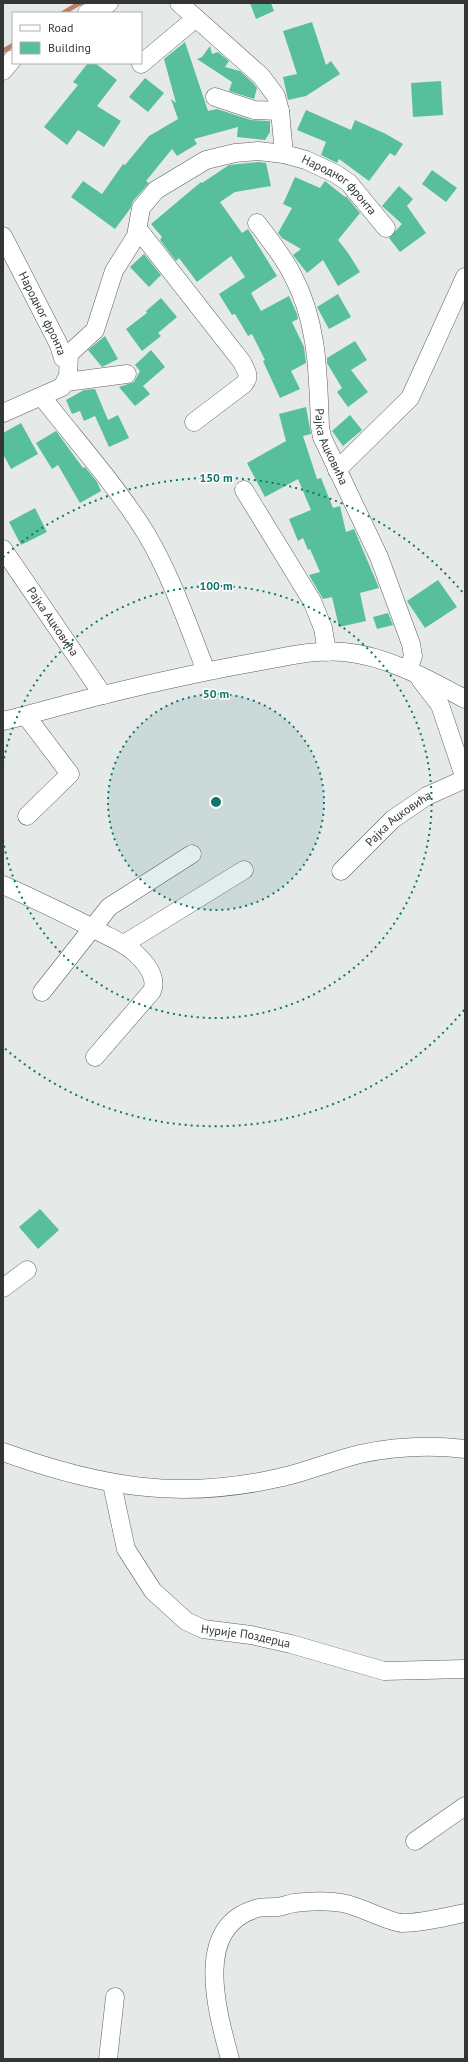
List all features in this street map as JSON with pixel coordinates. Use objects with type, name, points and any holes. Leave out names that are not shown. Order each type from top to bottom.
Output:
[{"type":"street","points":[[89,12],[109,3]]},
{"type":"street","name":"Народног фронта","points":[[179,3],[261,76],[276,96],[280,111],[284,154]]},
{"type":"street","points":[[142,64],[196,18]]},
{"type":"street","points":[[3,71],[12,60]]},
{"type":"street","points":[[215,97],[254,110],[280,111]]},
{"type":"street","name":"Народног фронта","points":[[3,236],[60,345],[63,358],[68,360],[73,350],[95,330],[114,271],[130,246],[138,229],[141,208],[156,190],[206,160],[235,153],[249,152],[284,154],[319,166],[349,183],[386,228]]},
{"type":"street","name":"Рајка Ацковића","points":[[257,223],[290,269],[308,311],[318,363],[320,427],[326,447],[379,557],[409,637],[412,656],[411,671],[440,705],[465,779],[427,796],[393,819],[341,871]]},
{"type":"street","points":[[138,229],[242,362],[248,376],[248,380],[244,384],[194,422]]},
{"type":"street","points":[[337,470],[410,398],[465,277]]},
{"type":"street","points":[[3,413],[56,392],[66,382],[69,371],[68,360]]},
{"type":"street","points":[[66,382],[127,374]]},
{"type":"street","points":[[42,397],[129,508],[146,535],[170,581],[206,671]]},
{"type":"street","points":[[244,490],[312,601],[323,628],[327,652]]},
{"type":"street","name":"Рајка Ацковића","points":[[3,549],[103,695]]},
{"type":"street","points":[[3,721],[103,695],[206,671],[298,655],[327,652],[345,652],[367,656],[411,671],[465,699]]},
{"type":"street","points":[[26,716],[70,774],[27,816]]},
{"type":"street","points":[[42,992],[109,907],[192,854]]},
{"type":"street","points":[[124,944],[244,870]]},
{"type":"street","points":[[3,886],[124,944],[145,963],[151,973],[154,987],[95,1057]]},
{"type":"street","points":[[3,1288],[27,1270]]},
{"type":"street","points":[[3,1452],[112,1484],[186,1490],[230,1487],[277,1478],[373,1452],[427,1447],[465,1449]]},
{"type":"street","name":"Нурије Поздерца","points":[[112,1484],[126,1548],[153,1591],[186,1621],[203,1629],[251,1635],[290,1644],[384,1671],[465,1669]]},
{"type":"street","points":[[415,1841],[465,1806]]},
{"type":"street","points":[[230,2059],[214,1992],[215,1963],[218,1949],[225,1931],[238,1916],[256,1908],[310,1902],[327,1902],[356,1906],[401,1923],[425,1921],[465,1913]]},
{"type":"street","points":[[108,2059],[115,1997]]},
{"type":"building","points":[[250,3],[271,3],[274,11],[256,19]]},
{"type":"building","points":[[312,22],[326,65],[331,61],[340,74],[306,96],[288,100],[283,77],[297,74],[283,31]]},
{"type":"building","points":[[185,42],[208,111],[217,109],[251,120],[270,121],[270,132],[265,140],[237,137],[238,127],[194,139],[197,144],[177,156],[172,149],[146,181],[149,183],[133,201],[130,209],[115,229],[71,197],[83,181],[102,194],[123,164],[125,165],[149,136],[178,119],[171,99],[176,103],[164,59]]},
{"type":"building","points":[[210,46],[212,54],[218,52],[229,61],[225,67],[240,71],[253,83],[257,88],[254,99],[229,91],[232,82],[197,59],[202,57]]},
{"type":"building","points":[[87,64],[96,64],[117,80],[97,106],[121,121],[104,147],[78,130],[67,145],[44,127],[78,85],[73,82]]},
{"type":"building","points":[[145,78],[164,93],[148,112],[129,97]]},
{"type":"building","points":[[441,81],[443,115],[413,117],[411,83]]},
{"type":"building","points":[[306,110],[351,130],[355,120],[386,134],[403,144],[395,156],[390,153],[369,181],[339,159],[337,163],[321,155],[326,142],[297,130]]},
{"type":"building","points":[[258,162],[266,163],[271,186],[235,192],[220,202],[242,233],[248,229],[277,276],[251,293],[261,311],[289,296],[297,314],[298,319],[292,322],[304,347],[306,363],[291,371],[300,389],[280,398],[263,361],[265,360],[252,334],[248,336],[235,314],[232,315],[219,294],[245,277],[231,256],[197,282],[179,258],[176,261],[160,240],[162,237],[151,224],[201,182],[202,183],[229,165]]},
{"type":"building","points":[[432,170],[457,188],[446,202],[422,184]]},
{"type":"building","points":[[295,177],[320,188],[325,181],[345,197],[346,196],[360,213],[338,240],[360,272],[338,286],[323,260],[307,273],[293,255],[301,249],[282,238],[278,233],[292,208],[283,204]]},
{"type":"building","points":[[399,186],[413,199],[407,206],[426,233],[400,252],[389,238],[402,224],[382,206]]},
{"type":"building","points":[[144,254],[161,275],[149,287],[130,267]]},
{"type":"building","points":[[338,294],[351,317],[329,329],[317,307]]},
{"type":"building","points":[[161,298],[177,317],[158,333],[161,336],[142,351],[126,329],[147,313],[146,311]]},
{"type":"building","points":[[105,336],[118,359],[102,367],[88,350]]},
{"type":"building","points":[[355,341],[367,360],[351,370],[368,392],[348,407],[337,392],[342,388],[327,363],[327,358]]},
{"type":"building","points":[[151,350],[165,367],[143,386],[150,394],[135,406],[119,387],[134,382],[140,371],[135,365]]},
{"type":"building","points":[[95,389],[108,420],[118,415],[129,438],[109,447],[95,416],[84,421],[80,411],[72,414],[66,400],[84,390]]},
{"type":"building","points":[[306,407],[311,434],[303,436],[317,479],[321,478],[333,508],[340,506],[346,532],[354,529],[379,588],[360,593],[366,621],[339,627],[332,597],[323,599],[309,575],[320,572],[310,549],[308,550],[303,538],[298,541],[289,519],[311,510],[298,479],[265,497],[247,463],[286,441],[279,414]]},
{"type":"building","points":[[350,415],[362,430],[343,446],[332,431]]},
{"type":"building","points":[[21,423],[38,454],[11,469],[3,454],[3,433]]},
{"type":"building","points":[[56,431],[83,468],[85,467],[97,482],[101,491],[80,503],[58,465],[52,469],[36,443]]},
{"type":"building","points":[[35,508],[47,532],[21,545],[9,522]]},
{"type":"building","points":[[438,580],[457,607],[425,628],[407,601]]},
{"type":"building","points":[[388,613],[393,625],[377,629],[373,617]]},
{"type":"building","points":[[40,1209],[59,1230],[38,1249],[19,1227]]},
{"type":"waterway","points":[[65,12],[80,3]]},
{"type":"waterway","points":[[3,51],[12,46]]}]
